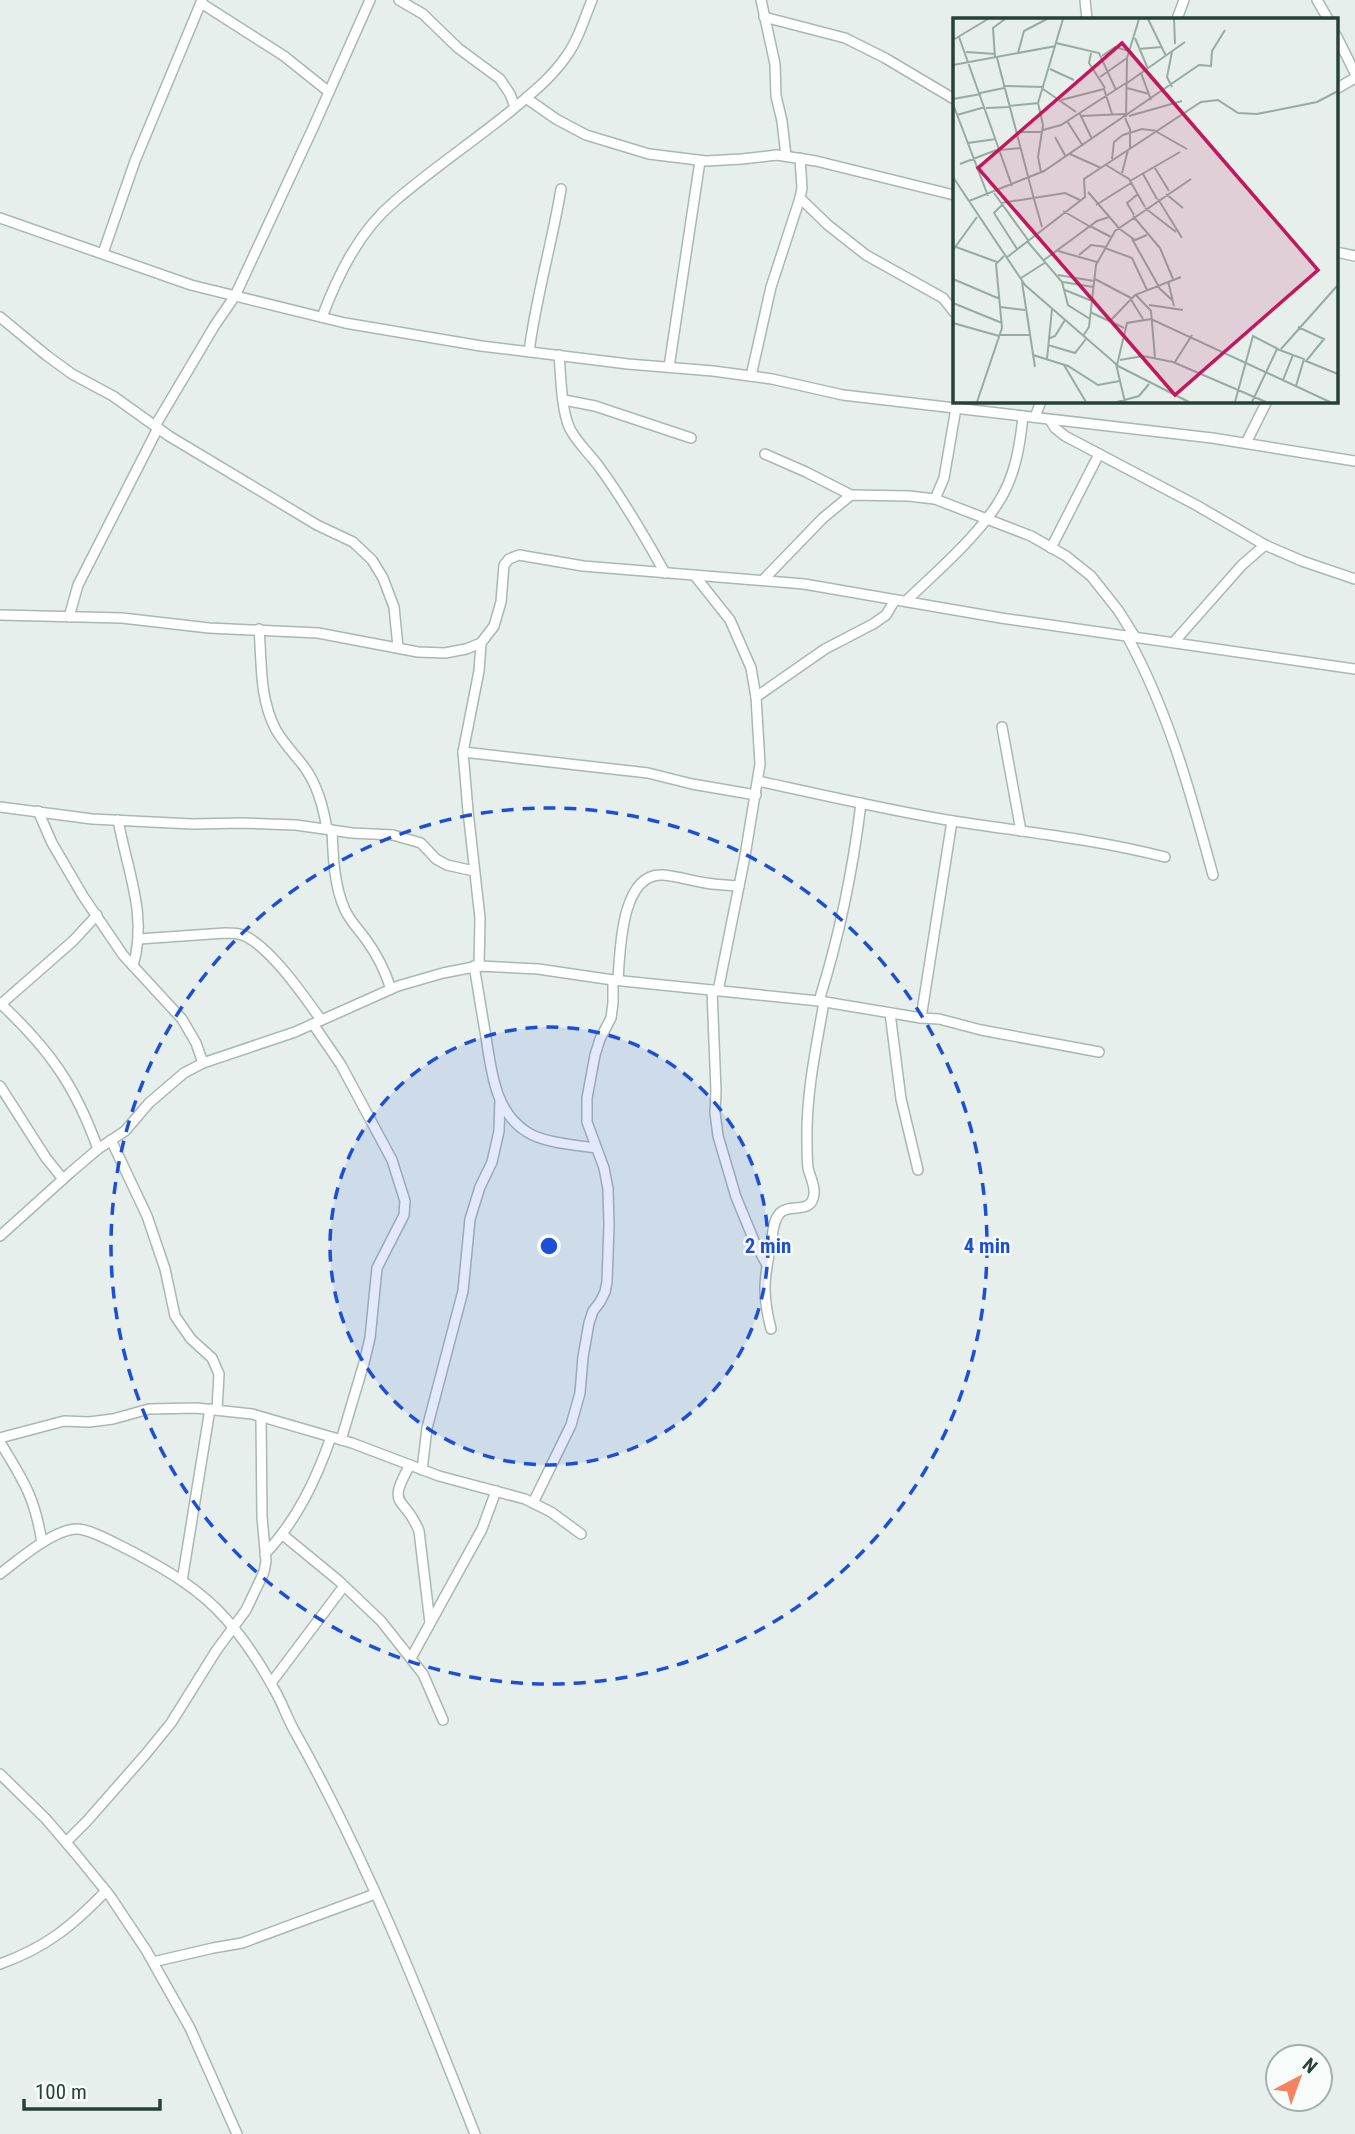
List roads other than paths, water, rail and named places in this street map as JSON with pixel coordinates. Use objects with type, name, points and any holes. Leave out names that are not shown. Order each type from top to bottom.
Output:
[{"type":"street","points":[[69,617],[78,585],[157,427],[215,325],[235,296],[370,0]]},
{"type":"street","points":[[399,0],[423,15],[458,48],[500,79],[515,107]]},
{"type":"street","points":[[322,317],[349,256],[377,219],[435,168],[515,107],[554,73],[567,56],[592,0]]},
{"type":"street","points":[[761,0],[775,64],[776,96],[786,156]]},
{"type":"street","points":[[1085,0],[1087,18]]},
{"type":"street","points":[[1177,18],[1184,0]]},
{"type":"street","points":[[1317,0],[1327,18]]},
{"type":"street","points":[[103,253],[135,161],[201,2],[284,56],[330,92]]},
{"type":"street","points":[[764,17],[845,38],[953,98]]},
{"type":"street","points":[[1338,39],[1355,76],[1338,88]]},
{"type":"street","points":[[526,98],[556,119],[586,135],[649,154],[700,160],[786,156],[856,170],[953,195]]},
{"type":"street","points":[[751,376],[771,287],[800,198],[800,158]]},
{"type":"street","points":[[670,367],[700,160]]},
{"type":"street","points":[[528,352],[538,295],[554,235],[561,189]]},
{"type":"street","points":[[800,198],[828,225],[866,255],[943,298],[953,311]]},
{"type":"street","points":[[0,218],[191,285],[322,317],[409,334],[528,352],[751,376],[843,395],[1050,420],[1080,421],[1246,443],[1355,461]]},
{"type":"street","points":[[1338,252],[1355,256]]},
{"type":"street","points":[[0,317],[63,368],[113,396],[157,427],[317,524],[353,542],[372,560],[383,578],[394,607],[398,648]]},
{"type":"street","points":[[559,355],[570,428],[607,478],[665,573]]},
{"type":"street","points":[[564,400],[595,407],[691,438]]},
{"type":"street","points":[[1035,417],[1041,402]]},
{"type":"street","points":[[1246,443],[1266,402]]},
{"type":"street","points":[[935,499],[943,478],[956,408]]},
{"type":"street","points":[[906,601],[987,519],[1000,501],[1013,472],[1020,447],[1023,416]]},
{"type":"street","points":[[1050,420],[1065,436],[1185,499],[1265,545],[1355,579]]},
{"type":"street","points":[[765,454],[851,495],[935,499],[1031,536],[1091,576],[1118,610],[1172,735],[1213,875]]},
{"type":"street","points":[[1051,548],[1099,454]]},
{"type":"street","points":[[764,580],[823,518],[851,495]]},
{"type":"street","points":[[1174,642],[1242,565],[1265,545]]},
{"type":"street","points":[[0,615],[122,618],[209,628],[318,633],[418,652],[445,653],[481,643],[494,626],[500,602],[502,570],[513,556],[519,555],[559,563],[804,584],[1131,637],[1355,669]]},
{"type":"street","points":[[695,576],[730,620],[751,668],[756,697],[760,764],[758,781],[739,886],[715,990],[715,1114],[718,1136],[736,1197],[754,1243],[766,1263]]},
{"type":"street","points":[[756,697],[825,649],[886,615],[895,600]]},
{"type":"street","points":[[259,629],[261,677],[268,712],[275,729],[313,781],[330,830],[340,897],[345,912],[380,961],[391,989]]},
{"type":"street","points":[[481,643],[479,671],[463,752],[480,918],[476,966],[491,1073],[500,1100],[520,1127],[530,1134],[596,1148]]},
{"type":"street","points":[[1002,727],[1021,831]]},
{"type":"street","points":[[463,752],[649,773],[692,784],[756,794]]},
{"type":"street","points":[[758,781],[952,821],[1086,839],[1165,857]]},
{"type":"street","points":[[771,1329],[764,1295],[766,1263],[775,1223],[779,1214],[801,1209],[813,1200],[808,1167],[807,1104],[828,971],[855,856],[860,803]]},
{"type":"street","points":[[0,807],[92,819],[296,825],[393,835],[421,843],[436,859],[447,865],[474,872]]},
{"type":"street","points":[[38,811],[59,855],[122,955],[182,1019],[196,1043],[203,1063]]},
{"type":"street","points":[[118,820],[138,910],[139,939],[133,966]]},
{"type":"street","points":[[921,1018],[952,821]]},
{"type":"street","points":[[533,1503],[571,1425],[580,1393],[589,1323],[593,1311],[605,1293],[608,1189],[604,1168],[587,1122],[587,1098],[600,1039],[611,1018],[628,903],[639,885],[651,876],[662,875],[710,884],[739,886]]},
{"type":"street","points":[[97,915],[73,941],[1,1003],[44,1047],[64,1075],[86,1116],[98,1149]]},
{"type":"street","points":[[139,939],[236,933],[247,937],[275,962],[307,999],[392,1160],[405,1201],[404,1215],[377,1268],[370,1338],[364,1363],[336,1438],[283,1535],[265,1554]]},
{"type":"street","points":[[0,1236],[98,1149],[125,1131],[174,1080],[203,1063],[295,1032],[391,989],[443,972],[476,966],[538,969],[822,1002],[939,1019],[981,1030],[1099,1052]]},
{"type":"street","points":[[890,1013],[901,1099],[918,1170]]},
{"type":"street","points":[[0,1086],[46,1158],[63,1179]]},
{"type":"street","points":[[422,1470],[427,1428],[463,1292],[470,1219],[480,1186],[492,1162],[499,1131],[500,1100]]},
{"type":"street","points":[[111,1140],[148,1216],[165,1269],[175,1317],[191,1339],[212,1358],[219,1374],[182,1581]]},
{"type":"street","points":[[43,1543],[30,1492],[0,1440],[64,1421],[113,1419],[149,1409],[213,1409],[261,1417],[336,1438],[422,1470],[533,1503],[551,1512],[581,1534]]},
{"type":"street","points":[[66,1842],[171,1723],[246,1610],[264,1572],[261,1417]]},
{"type":"street","points":[[410,1465],[397,1496],[398,1502],[413,1517],[419,1531],[430,1623]]},
{"type":"street","points":[[411,1658],[482,1529],[496,1490]]},
{"type":"street","points":[[0,1574],[56,1535],[78,1529],[106,1538],[168,1570],[225,1619],[271,1683],[336,1806],[423,2000],[475,2134]]},
{"type":"street","points":[[283,1535],[345,1586],[381,1621],[423,1674],[443,1720]]},
{"type":"street","points":[[271,1683],[345,1586]]},
{"type":"street","points":[[0,1773],[46,1819],[106,1891],[153,1962],[190,2028],[237,2134]]},
{"type":"street","points":[[0,1964],[50,1942],[106,1891]]},
{"type":"street","points":[[153,1962],[242,1943],[375,1894]]}]
